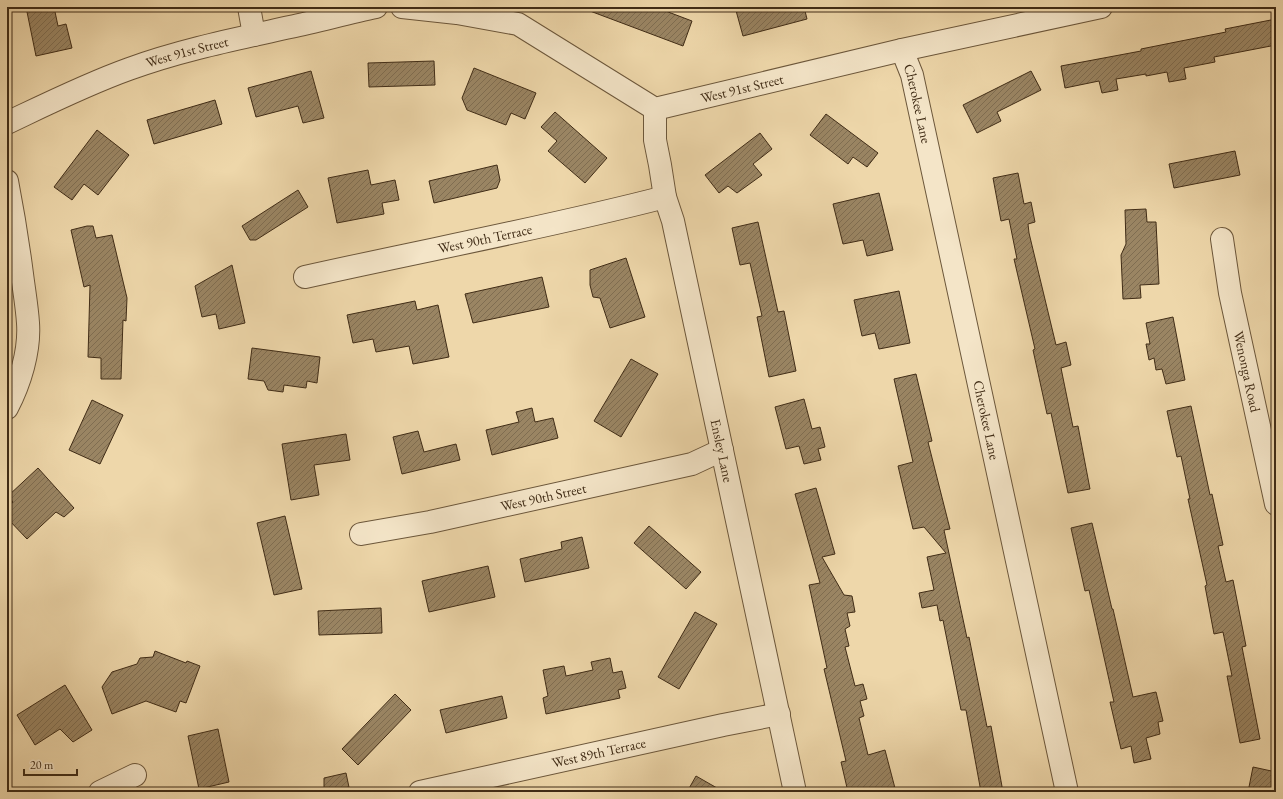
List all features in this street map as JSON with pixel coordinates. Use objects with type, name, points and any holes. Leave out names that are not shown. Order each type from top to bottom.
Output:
[{"type":"street","points":[[249,7],[254,35]]},
{"type":"street","name":"West 91st Street","points":[[7,123],[71,92],[129,69],[180,53],[376,7]]},
{"type":"street","points":[[402,7],[457,13],[514,15],[655,109]]},
{"type":"street","name":"West 91st Street","points":[[655,109],[902,50],[1101,7]]},
{"type":"street","name":"Cherokee Lane","points":[[902,50],[912,75],[1067,792]]},
{"type":"street","name":"Ensley Lane","points":[[655,109],[655,140],[665,197],[673,221],[795,792]]},
{"type":"street","points":[[7,181],[17,231],[28,324],[27,343],[22,371],[7,408]]},
{"type":"street","name":"West 90th Terrace","points":[[305,277],[599,214],[665,197]]},
{"type":"street","name":"Wenonga Road","points":[[1222,239],[1230,293],[1276,504]]},
{"type":"street","name":"West 90th Street","points":[[361,534],[430,522],[692,464],[722,450]]},
{"type":"street","name":"West 89th Terrace","points":[[420,792],[708,728],[779,714]]},
{"type":"street","points":[[100,792],[135,775]]},
{"type":"building","points":[[26,7],[54,7],[58,26],[66,24],[72,48],[36,56]]},
{"type":"building","points":[[582,7],[655,7],[692,21],[683,46]]},
{"type":"building","points":[[735,7],[804,7],[807,19],[743,36]]},
{"type":"building","points":[[1276,19],[1276,45],[1214,57],[1215,62],[1184,68],[1186,79],[1169,82],[1167,72],[1116,79],[1118,90],[1102,93],[1099,81],[1065,88],[1061,66],[1141,51],[1141,49],[1226,32],[1225,29]]},
{"type":"building","points":[[434,61],[435,85],[369,87],[368,63]]},
{"type":"building","points":[[474,68],[536,93],[525,119],[511,113],[506,125],[467,110],[462,98]]},
{"type":"building","points":[[311,71],[324,118],[303,123],[298,106],[256,117],[248,88]]},
{"type":"building","points":[[1031,71],[1041,90],[997,112],[1001,121],[977,133],[963,105]]},
{"type":"building","points":[[215,100],[222,124],[154,144],[147,120]]},
{"type":"building","points":[[555,112],[607,158],[585,183],[548,151],[557,141],[541,127]]},
{"type":"building","points":[[826,114],[878,153],[867,167],[853,157],[848,164],[810,135]]},
{"type":"building","points":[[97,130],[129,155],[98,195],[84,184],[72,200],[54,187]]},
{"type":"building","points":[[760,133],[772,149],[753,164],[762,175],[737,193],[728,186],[719,193],[705,175]]},
{"type":"building","points":[[1235,151],[1240,175],[1174,188],[1169,164]]},
{"type":"building","points":[[497,165],[500,180],[497,188],[434,203],[429,181]]},
{"type":"building","points":[[368,170],[371,185],[395,180],[399,200],[382,203],[384,214],[337,223],[328,178]]},
{"type":"building","points":[[1018,173],[1024,204],[1031,202],[1035,222],[1028,224],[1029,233],[1056,345],[1066,342],[1071,365],[1061,368],[1073,427],[1078,426],[1090,489],[1068,493],[1051,413],[1047,414],[1033,350],[1035,349],[1014,259],[1017,259],[1009,219],[1001,221],[993,178]]},
{"type":"building","points":[[298,190],[308,207],[256,240],[250,240],[242,226]]},
{"type":"building","points":[[879,193],[893,250],[867,256],[863,240],[843,244],[833,204]]},
{"type":"building","points":[[1146,209],[1147,222],[1156,222],[1159,284],[1140,285],[1141,298],[1123,299],[1121,255],[1126,244],[1125,210]]},
{"type":"building","points":[[758,222],[778,312],[784,311],[796,371],[769,377],[757,317],[762,316],[750,263],[740,265],[732,228]]},
{"type":"building","points":[[93,226],[96,238],[112,235],[127,298],[126,321],[123,320],[121,379],[101,379],[101,358],[88,357],[90,285],[84,287],[71,230]]},
{"type":"building","points":[[626,258],[645,317],[610,328],[600,298],[593,297],[590,285],[590,270]]},
{"type":"building","points":[[232,265],[245,323],[219,329],[216,314],[202,317],[195,286]]},
{"type":"building","points":[[542,277],[549,307],[473,323],[465,294]]},
{"type":"building","points":[[899,291],[910,343],[879,349],[875,333],[862,336],[854,300]]},
{"type":"building","points":[[415,301],[417,310],[438,305],[449,357],[413,364],[409,346],[376,352],[373,339],[353,343],[347,315]]},
{"type":"building","points":[[1173,317],[1185,380],[1166,384],[1162,369],[1156,370],[1154,358],[1149,360],[1146,344],[1150,344],[1146,323]]},
{"type":"building","points":[[252,348],[320,357],[317,383],[307,381],[306,388],[284,385],[283,392],[268,390],[264,381],[248,379]]},
{"type":"building","points":[[631,359],[658,374],[621,437],[594,421]]},
{"type":"building","points":[[916,374],[932,441],[928,442],[950,529],[944,530],[967,638],[969,637],[987,727],[991,726],[1003,792],[981,792],[966,710],[961,710],[943,620],[940,621],[937,605],[922,608],[919,593],[934,590],[927,557],[946,553],[924,527],[913,529],[898,466],[913,462],[894,379]]},
{"type":"building","points":[[804,399],[812,429],[820,427],[825,447],[818,449],[821,460],[804,464],[799,446],[786,449],[775,407]]},
{"type":"building","points":[[92,400],[123,415],[100,464],[69,450]]},
{"type":"building","points":[[1191,406],[1210,495],[1212,494],[1223,545],[1218,546],[1226,582],[1233,580],[1246,646],[1242,647],[1260,739],[1240,743],[1227,676],[1232,676],[1223,632],[1214,634],[1205,586],[1207,585],[1188,499],[1190,499],[1181,456],[1177,457],[1167,411]]},
{"type":"building","points":[[532,408],[535,422],[553,418],[558,438],[492,455],[486,430],[519,422],[516,412]]},
{"type":"building","points":[[418,431],[424,452],[456,444],[460,460],[402,474],[393,437]]},
{"type":"building","points":[[346,434],[350,460],[314,465],[319,495],[291,500],[282,444]]},
{"type":"building","points":[[38,468],[74,508],[64,517],[56,512],[27,539],[7,518],[7,507],[13,502],[8,496]]},
{"type":"building","points":[[816,488],[835,554],[822,557],[844,595],[852,596],[855,612],[847,613],[850,626],[845,629],[849,646],[845,647],[855,686],[863,684],[867,699],[860,701],[864,716],[859,718],[868,755],[885,750],[896,792],[848,792],[841,762],[846,761],[824,669],[827,668],[809,585],[820,583],[795,494]]},
{"type":"building","points":[[285,516],[302,589],[274,595],[257,523]]},
{"type":"building","points":[[1092,523],[1133,697],[1156,692],[1163,721],[1158,722],[1160,734],[1146,738],[1151,759],[1134,763],[1131,746],[1121,749],[1110,702],[1114,702],[1089,590],[1085,591],[1071,528]]},
{"type":"building","points":[[649,526],[701,572],[686,589],[634,543]]},
{"type":"building","points":[[582,537],[589,568],[525,582],[520,559],[562,549],[561,542]]},
{"type":"building","points":[[488,566],[495,597],[429,612],[422,581]]},
{"type":"building","points":[[381,608],[382,633],[319,635],[318,611]]},
{"type":"building","points":[[695,612],[717,624],[679,689],[658,677]]},
{"type":"building","points":[[155,651],[186,663],[187,661],[200,666],[186,703],[180,701],[176,712],[146,701],[112,714],[102,687],[112,672],[137,664],[140,658],[153,657]]},
{"type":"building","points":[[610,658],[613,673],[622,671],[626,688],[618,690],[620,698],[546,714],[543,698],[548,696],[543,670],[564,666],[566,676],[593,670],[591,662]]},
{"type":"building","points":[[65,685],[92,730],[73,742],[60,729],[35,745],[17,715]]},
{"type":"building","points":[[395,694],[411,710],[358,765],[342,749]]},
{"type":"building","points":[[502,696],[507,718],[446,733],[440,710]]},
{"type":"building","points":[[218,729],[229,782],[199,789],[188,736]]},
{"type":"building","points":[[1253,767],[1276,772],[1272,792],[1248,792]]},
{"type":"building","points":[[346,773],[350,792],[324,792],[324,778]]},
{"type":"building","points":[[696,776],[724,792],[687,792]]}]
